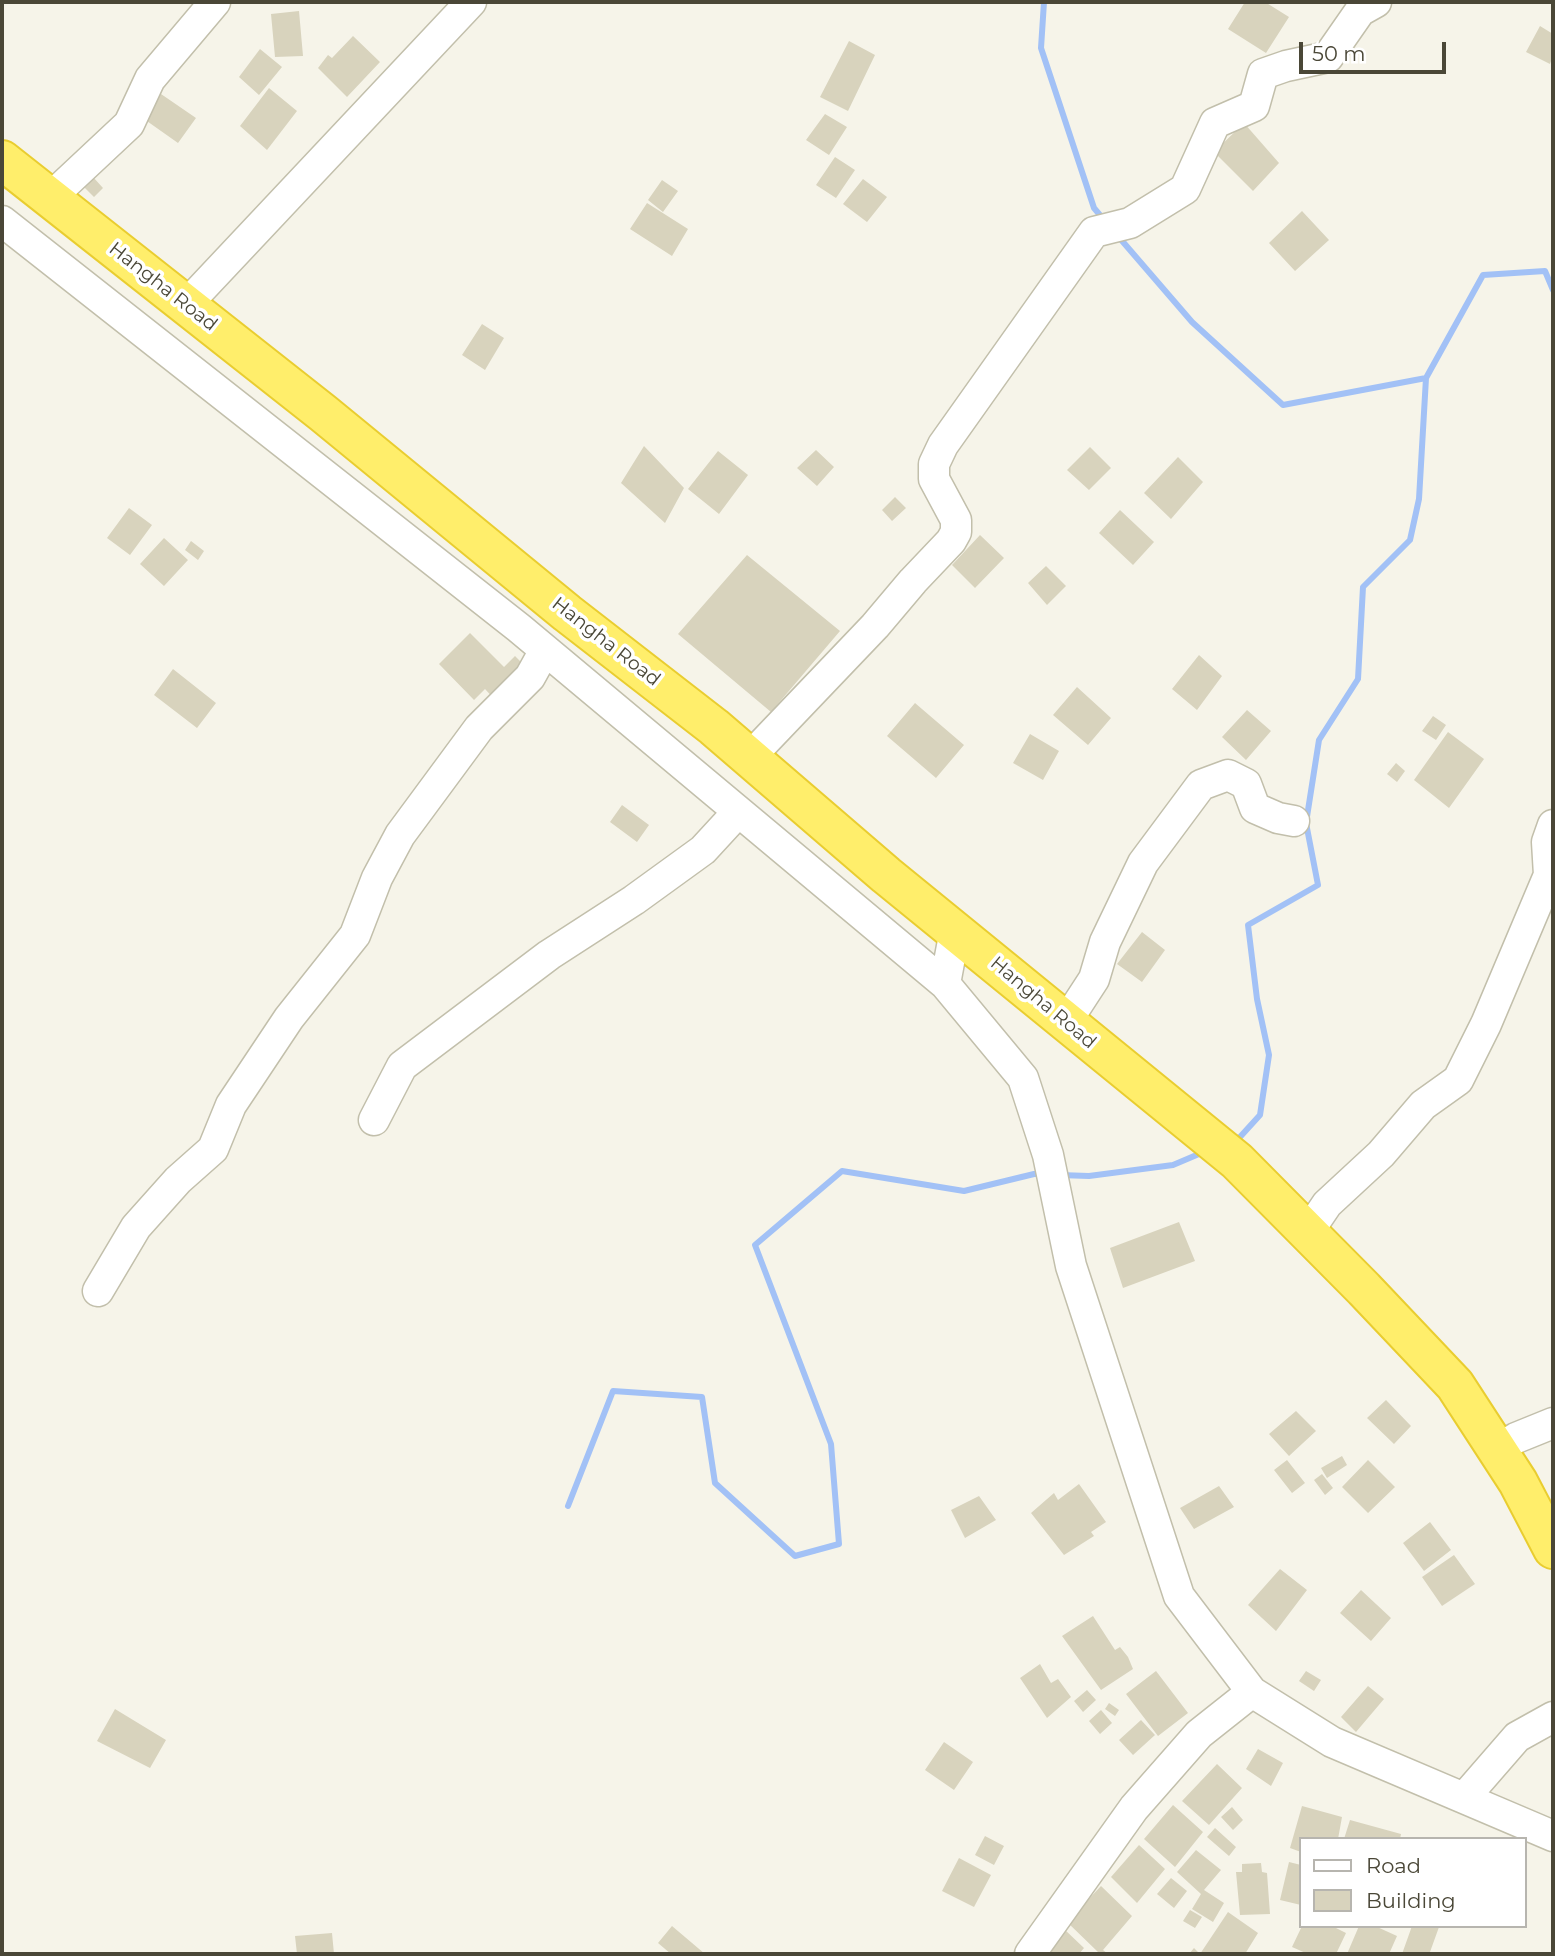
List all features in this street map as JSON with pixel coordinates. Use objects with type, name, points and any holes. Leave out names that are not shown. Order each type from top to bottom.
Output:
[{"type":"highway","name":"Hangha Road","points":[[2,160],[345,430],[568,613],[714,727],[955,930],[1237,1161],[1455,1385],[1518,1482],[1553,1549]]},
{"type":"street","points":[[50,198],[129,124],[150,79],[215,2]]},
{"type":"street","points":[[186,305],[471,2]]},
{"type":"street","points":[[749,758],[875,626],[951,541],[956,532],[956,520],[934,479],[934,464],[943,445],[1094,232],[1130,223],[1185,189],[1215,123],[1254,106],[1264,74],[1328,57],[1360,11],[1376,2]]},
{"type":"street","points":[[2,221],[327,475],[545,650],[946,984],[1023,1078],[1048,1155],[1071,1266],[1179,1596],[1252,1692],[1332,1742],[1553,1836]]},
{"type":"street","points":[[98,1291],[136,1227],[178,1180],[214,1149],[231,1105],[289,1018],[355,935],[377,878],[400,835],[479,728],[530,677],[545,650]]},
{"type":"street","points":[[1066,1022],[1094,979],[1105,942],[1143,863],[1201,785],[1228,775],[1246,784],[1255,808],[1278,818],[1294,821]]},
{"type":"street","points":[[374,1120],[402,1066],[549,955],[634,900],[703,850],[738,813]]},
{"type":"street","points":[[1308,1233],[1327,1204],[1381,1154],[1423,1105],[1458,1080],[1486,1024],[1549,875],[1547,842],[1553,825]]},
{"type":"street","points":[[946,984],[955,930]]},
{"type":"street","points":[[1496,1450],[1516,1438],[1553,1423]]},
{"type":"street","points":[[1030,1954],[1134,1808],[1199,1734],[1252,1692]]},
{"type":"street","points":[[1464,1798],[1517,1737],[1553,1717]]},
{"type":"building","points":[[1245,2],[1265,2],[1289,17],[1266,53],[1228,29]]},
{"type":"building","points":[[299,11],[303,56],[275,57],[271,14]]},
{"type":"building","points":[[1540,26],[1553,34],[1550,64],[1526,52]]},
{"type":"building","points":[[353,36],[380,62],[347,97],[318,68],[328,55],[332,58]]},
{"type":"building","points":[[849,41],[875,55],[848,111],[820,97]]},
{"type":"building","points":[[260,49],[282,67],[259,95],[239,77]]},
{"type":"building","points":[[269,88],[297,111],[267,150],[240,126]]},
{"type":"building","points":[[161,94],[196,118],[178,143],[144,119]]},
{"type":"building","points":[[825,114],[847,127],[829,155],[806,140]]},
{"type":"building","points":[[1244,123],[1279,163],[1253,191],[1214,152]]},
{"type":"building","points":[[835,157],[855,170],[836,198],[816,185]]},
{"type":"building","points":[[93,177],[103,188],[94,197],[83,186]]},
{"type":"building","points":[[863,179],[887,197],[867,222],[843,204]]},
{"type":"building","points":[[662,180],[678,191],[663,212],[648,200]]},
{"type":"building","points":[[647,203],[688,229],[672,256],[630,229]]},
{"type":"building","points":[[1302,211],[1329,240],[1295,271],[1269,243]]},
{"type":"building","points":[[482,324],[504,338],[485,370],[462,355]]},
{"type":"building","points":[[644,446],[684,488],[665,523],[621,483]]},
{"type":"building","points":[[1090,447],[1111,468],[1089,490],[1067,470]]},
{"type":"building","points":[[816,450],[834,467],[817,486],[797,468]]},
{"type":"building","points":[[718,451],[748,475],[719,514],[688,489]]},
{"type":"building","points":[[1178,457],[1203,482],[1171,519],[1144,493]]},
{"type":"building","points":[[895,497],[906,508],[892,521],[882,510]]},
{"type":"building","points":[[129,508],[152,525],[130,555],[107,538]]},
{"type":"building","points":[[1120,510],[1154,542],[1133,565],[1099,533]]},
{"type":"building","points":[[980,535],[1004,558],[975,588],[952,565]]},
{"type":"building","points":[[164,538],[188,560],[164,586],[140,564]]},
{"type":"building","points":[[191,541],[204,551],[198,560],[185,550]]},
{"type":"building","points":[[747,555],[840,631],[771,712],[678,634]]},
{"type":"building","points":[[1046,566],[1066,586],[1047,605],[1028,583]]},
{"type":"building","points":[[470,633],[504,667],[515,656],[529,670],[497,702],[485,689],[474,700],[439,664]]},
{"type":"building","points":[[1199,655],[1222,676],[1197,710],[1172,689]]},
{"type":"building","points":[[173,669],[216,703],[197,728],[154,695]]},
{"type":"building","points":[[1077,687],[1111,718],[1088,745],[1053,715]]},
{"type":"building","points":[[915,703],[964,745],[936,778],[887,736]]},
{"type":"building","points":[[1247,710],[1271,731],[1246,760],[1222,737]]},
{"type":"building","points":[[1433,716],[1446,725],[1436,740],[1422,731]]},
{"type":"building","points":[[1448,732],[1484,759],[1449,808],[1414,780]]},
{"type":"building","points":[[1030,734],[1059,751],[1043,780],[1013,763]]},
{"type":"building","points":[[1396,763],[1405,771],[1397,782],[1387,774]]},
{"type":"building","points":[[622,805],[649,825],[637,842],[610,822]]},
{"type":"building","points":[[1142,932],[1165,950],[1142,982],[1117,964]]},
{"type":"building","points":[[1179,1222],[1195,1261],[1123,1288],[1110,1248]]},
{"type":"building","points":[[1386,1400],[1411,1426],[1394,1444],[1367,1418]]},
{"type":"building","points":[[1296,1411],[1316,1431],[1289,1456],[1269,1434]]},
{"type":"building","points":[[1342,1456],[1347,1465],[1327,1478],[1321,1468]]},
{"type":"building","points":[[1287,1460],[1305,1483],[1292,1493],[1274,1470]]},
{"type":"building","points":[[1368,1460],[1395,1487],[1368,1513],[1342,1487]]},
{"type":"building","points":[[1322,1474],[1333,1488],[1325,1495],[1314,1480]]},
{"type":"building","points":[[1079,1484],[1106,1522],[1091,1532],[1094,1536],[1064,1555],[1031,1513],[1054,1493],[1058,1500]]},
{"type":"building","points":[[1219,1486],[1234,1507],[1194,1529],[1180,1508]]},
{"type":"building","points":[[979,1496],[996,1520],[965,1538],[951,1510]]},
{"type":"building","points":[[1430,1522],[1451,1550],[1424,1571],[1403,1543]]},
{"type":"building","points":[[1454,1555],[1475,1584],[1442,1606],[1422,1577]]},
{"type":"building","points":[[1280,1569],[1307,1590],[1276,1631],[1248,1605]]},
{"type":"building","points":[[1361,1590],[1391,1618],[1371,1641],[1340,1613]]},
{"type":"building","points":[[1093,1616],[1115,1650],[1120,1647],[1128,1657],[1133,1669],[1101,1690],[1062,1636]]},
{"type":"building","points":[[1040,1664],[1051,1683],[1058,1679],[1071,1697],[1047,1718],[1020,1678]]},
{"type":"building","points":[[1156,1671],[1188,1713],[1158,1736],[1126,1694]]},
{"type":"building","points":[[1306,1671],[1321,1680],[1314,1691],[1299,1681]]},
{"type":"building","points":[[1368,1686],[1384,1699],[1356,1732],[1341,1717]]},
{"type":"building","points":[[1087,1690],[1096,1700],[1083,1712],[1074,1701]]},
{"type":"building","points":[[1109,1703],[1119,1710],[1115,1716],[1105,1709]]},
{"type":"building","points":[[115,1709],[166,1740],[150,1768],[97,1741]]},
{"type":"building","points":[[1101,1710],[1112,1723],[1100,1734],[1089,1721]]},
{"type":"building","points":[[1141,1720],[1155,1735],[1133,1755],[1119,1740]]},
{"type":"building","points":[[944,1742],[973,1762],[954,1790],[925,1770]]},
{"type":"building","points":[[1258,1749],[1283,1763],[1271,1786],[1246,1769]]},
{"type":"building","points":[[1217,1764],[1242,1788],[1209,1825],[1182,1801]]},
{"type":"building","points":[[1173,1805],[1203,1832],[1175,1867],[1144,1839]]},
{"type":"building","points":[[1302,1806],[1342,1817],[1338,1837],[1300,1837],[1300,1852],[1290,1848]]},
{"type":"building","points":[[1232,1807],[1243,1820],[1233,1830],[1221,1817]]},
{"type":"building","points":[[1350,1820],[1401,1834],[1400,1837],[1345,1837]]},
{"type":"building","points":[[1215,1828],[1236,1847],[1229,1856],[1207,1837]]},
{"type":"building","points":[[985,1836],[1004,1846],[994,1865],[975,1855]]},
{"type":"building","points":[[1139,1845],[1165,1869],[1137,1903],[1111,1877]]},
{"type":"building","points":[[1196,1850],[1221,1870],[1204,1890],[1224,1903],[1213,1922],[1192,1909],[1201,1894],[1177,1872]]},
{"type":"building","points":[[959,1858],[991,1875],[974,1907],[942,1891]]},
{"type":"building","points":[[1289,1862],[1300,1865],[1300,1905],[1280,1900]]},
{"type":"building","points":[[1261,1863],[1262,1872],[1267,1873],[1270,1914],[1240,1915],[1236,1872],[1242,1872],[1242,1864]]},
{"type":"building","points":[[1171,1878],[1187,1891],[1174,1908],[1157,1894]]},
{"type":"building","points":[[1101,1886],[1132,1916],[1103,1950],[1108,1954],[1096,1954],[1098,1952],[1067,1922]]},
{"type":"building","points":[[1190,1910],[1202,1917],[1195,1928],[1183,1921]]},
{"type":"building","points":[[1228,1912],[1258,1933],[1245,1954],[1200,1954]]},
{"type":"building","points":[[672,1926],[705,1954],[671,1954],[658,1943]]},
{"type":"building","points":[[1063,1928],[1084,1948],[1079,1954],[1042,1954]]},
{"type":"building","points":[[1301,1928],[1336,1928],[1346,1933],[1336,1954],[1308,1954],[1292,1947]]},
{"type":"building","points":[[1358,1928],[1379,1928],[1397,1936],[1389,1954],[1347,1954]]},
{"type":"building","points":[[1411,1928],[1439,1928],[1430,1952],[1436,1954],[1402,1954]]},
{"type":"building","points":[[332,1933],[334,1954],[297,1954],[295,1936]]},
{"type":"building","points":[[1194,1948],[1200,1954],[1189,1954]]},
{"type":"waterway","points":[[1044,2],[1041,48],[1094,208],[1105,221]]},
{"type":"waterway","points":[[1117,235],[1192,322],[1283,405],[1426,378]]},
{"type":"waterway","points":[[1232,1141],[1240,1137],[1260,1115],[1269,1055],[1257,999],[1248,925],[1318,885],[1306,823],[1319,740],[1358,679],[1363,587],[1410,540],[1419,499],[1426,378],[1483,275],[1545,271],[1553,290]]},
{"type":"waterway","points":[[1059,1175],[1089,1176],[1173,1165],[1206,1151]]},
{"type":"waterway","points":[[568,1506],[613,1391],[702,1397],[715,1483],[795,1556],[839,1544],[831,1444],[755,1245],[842,1171],[964,1191],[1034,1174],[1045,1174]]}]
